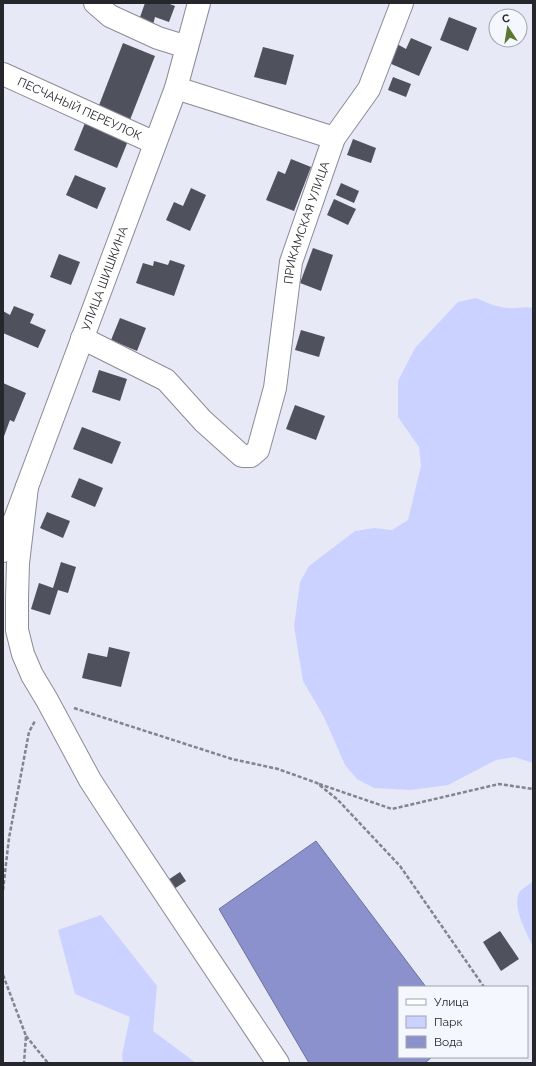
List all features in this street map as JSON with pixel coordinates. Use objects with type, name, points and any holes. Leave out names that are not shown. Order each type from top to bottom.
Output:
[{"type":"street","points":[[95,3],[110,16],[158,38],[187,47]]},
{"type":"street","name":"УЛИЦА ШИШКИНА","points":[[3,551],[176,88],[199,3]]},
{"type":"street","name":"ПРИКАМСКАЯ УЛИЦА","points":[[82,338],[166,380],[208,426],[242,456],[251,456],[258,450],[275,388],[290,262],[334,138],[369,89],[402,3]]},
{"type":"street","name":"ПЕСЧАНЫЙ ПЕРЕУЛОК","points":[[6,80],[155,143]]},
{"type":"street","points":[[176,88],[334,138]]},
{"type":"street","points":[[27,487],[18,564],[18,630],[23,654],[32,675],[90,780],[114,818],[278,1063]]},
{"type":"path","points":[[3,890],[9,838],[29,732],[47,700],[232,759],[278,769],[392,809],[499,784],[533,789]]},
{"type":"path","points":[[317,783],[337,799],[400,866],[483,986]]},
{"type":"path","points":[[3,975],[26,1036],[48,1063]]},
{"type":"path","points":[[24,1063],[26,1036]]},
{"type":"green space","points":[[476,298],[503,307],[533,308],[533,763],[514,757],[496,760],[448,785],[411,790],[374,788],[357,779],[345,765],[324,717],[303,681],[294,626],[300,582],[309,566],[355,531],[374,528],[392,530],[408,520],[421,466],[419,447],[398,417],[398,381],[415,348],[458,302]]},
{"type":"green space","points":[[533,881],[533,947],[521,920],[517,906],[517,899],[519,893]]},
{"type":"green space","points":[[101,915],[157,986],[153,1031],[196,1063],[123,1063],[122,1055],[130,1017],[75,994],[58,930]]},
{"type":"water","points":[[316,841],[425,986],[398,986],[398,1058],[431,1058],[425,1063],[309,1063],[219,909]]},
{"type":"building","points":[[145,3],[167,3],[175,6],[169,22],[155,17],[153,25],[139,20]]},
{"type":"building","points":[[449,17],[477,28],[468,51],[440,40]]},
{"type":"building","points":[[411,38],[432,47],[419,76],[389,63],[397,44],[406,49]]},
{"type":"building","points":[[123,43],[155,56],[128,125],[96,113]]},
{"type":"building","points":[[263,47],[294,55],[286,85],[254,77]]},
{"type":"building","points":[[393,77],[411,84],[406,97],[388,90]]},
{"type":"building","points":[[85,123],[128,141],[117,168],[74,150]]},
{"type":"building","points":[[353,139],[376,148],[371,163],[347,155]]},
{"type":"building","points":[[291,159],[311,167],[294,211],[266,200],[278,171],[285,174]]},
{"type":"building","points":[[75,175],[106,188],[97,209],[66,195]]},
{"type":"building","points":[[341,183],[359,191],[354,203],[336,195]]},
{"type":"building","points":[[191,188],[206,195],[190,231],[166,220],[174,202],[183,206]]},
{"type":"building","points":[[334,199],[356,209],[348,225],[327,215]]},
{"type":"building","points":[[313,248],[333,255],[321,291],[300,283]]},
{"type":"building","points":[[59,254],[80,262],[71,285],[50,277]]},
{"type":"building","points":[[170,260],[185,265],[174,296],[136,283],[143,263],[153,266],[154,261],[168,265]]},
{"type":"building","points":[[14,306],[34,314],[30,323],[46,330],[38,348],[3,333],[3,311],[10,315]]},
{"type":"building","points":[[120,318],[146,328],[137,351],[111,340]]},
{"type":"building","points":[[301,330],[325,337],[319,357],[295,350]]},
{"type":"building","points":[[99,370],[127,379],[120,401],[92,392]]},
{"type":"building","points":[[3,383],[26,393],[14,422],[10,420],[3,439]]},
{"type":"building","points":[[295,405],[325,416],[316,440],[286,429]]},
{"type":"building","points":[[82,427],[121,442],[112,464],[73,449]]},
{"type":"building","points":[[79,478],[103,488],[95,507],[71,497]]},
{"type":"building","points":[[47,512],[70,521],[63,538],[40,528]]},
{"type":"building","points":[[61,562],[76,567],[68,593],[58,590],[50,615],[31,609],[39,583],[53,588]]},
{"type":"building","points":[[109,647],[130,652],[121,687],[82,678],[88,653],[107,657]]},
{"type":"building","points":[[180,872],[186,881],[171,891],[165,882]]},
{"type":"building","points":[[500,931],[519,959],[501,971],[483,942]]}]
